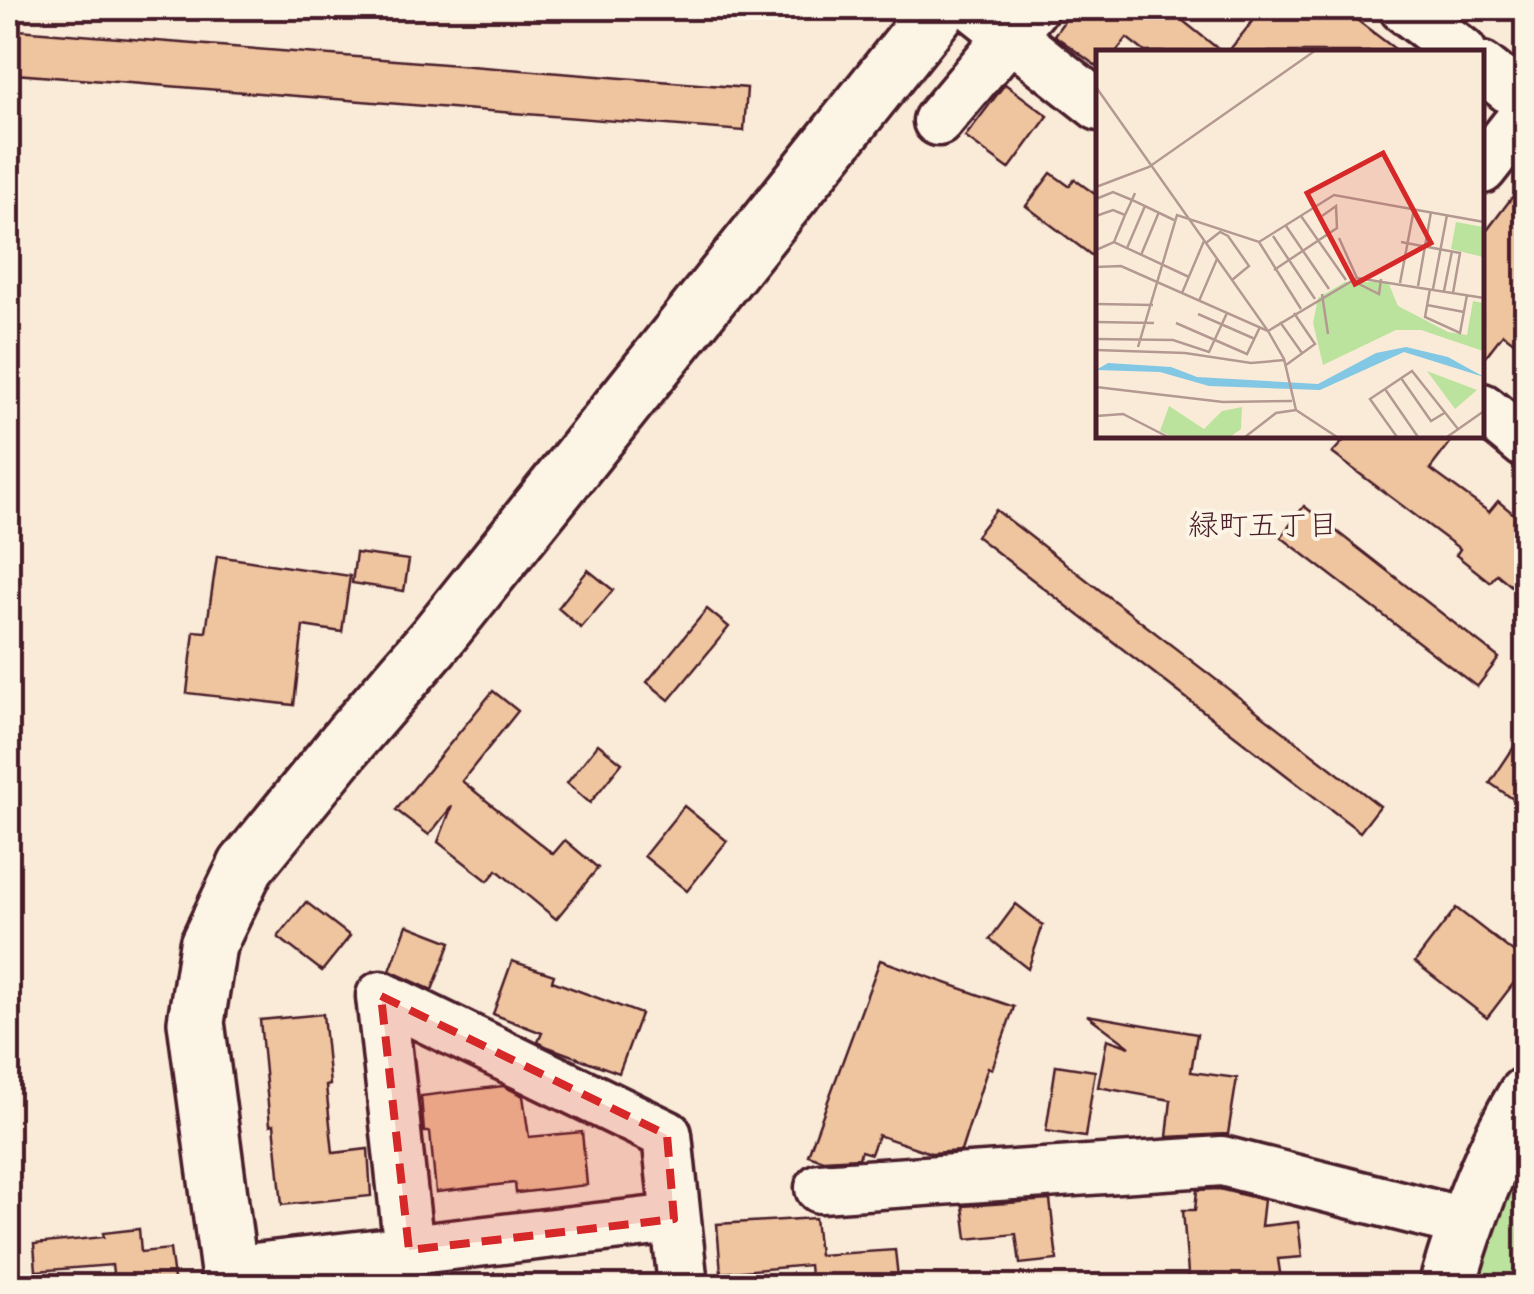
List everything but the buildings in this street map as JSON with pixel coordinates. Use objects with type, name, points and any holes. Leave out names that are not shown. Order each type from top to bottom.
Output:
[{"type":"street","points":[[674,1219],[409,1250],[230,1279],[196,1022],[208,945],[246,866],[446,626],[940,8]]},
{"type":"street","points":[[1404,8],[1459,50]]},
{"type":"street","points":[[938,121],[1006,17],[1096,103]]},
{"type":"street","points":[[1484,70],[1526,102]]},
{"type":"street","points":[[1484,166],[1526,113]]},
{"type":"street","points":[[1484,410],[1526,444]]},
{"type":"street","points":[[409,1250],[381,996],[667,1135],[683,1286]]},
{"type":"street","points":[[1447,1286],[1489,1166],[1526,1096]]},
{"type":"street","points":[[820,1188],[1222,1161],[1466,1223]]},
{"type":"highlighted area","points":[[381,996],[667,1135],[674,1219],[409,1250]]},
{"type":"green space","points":[[1526,1129],[1526,1286],[1461,1286]]},
{"type":"district","name":"緑町五丁目","points":[[1263,525]]}]
